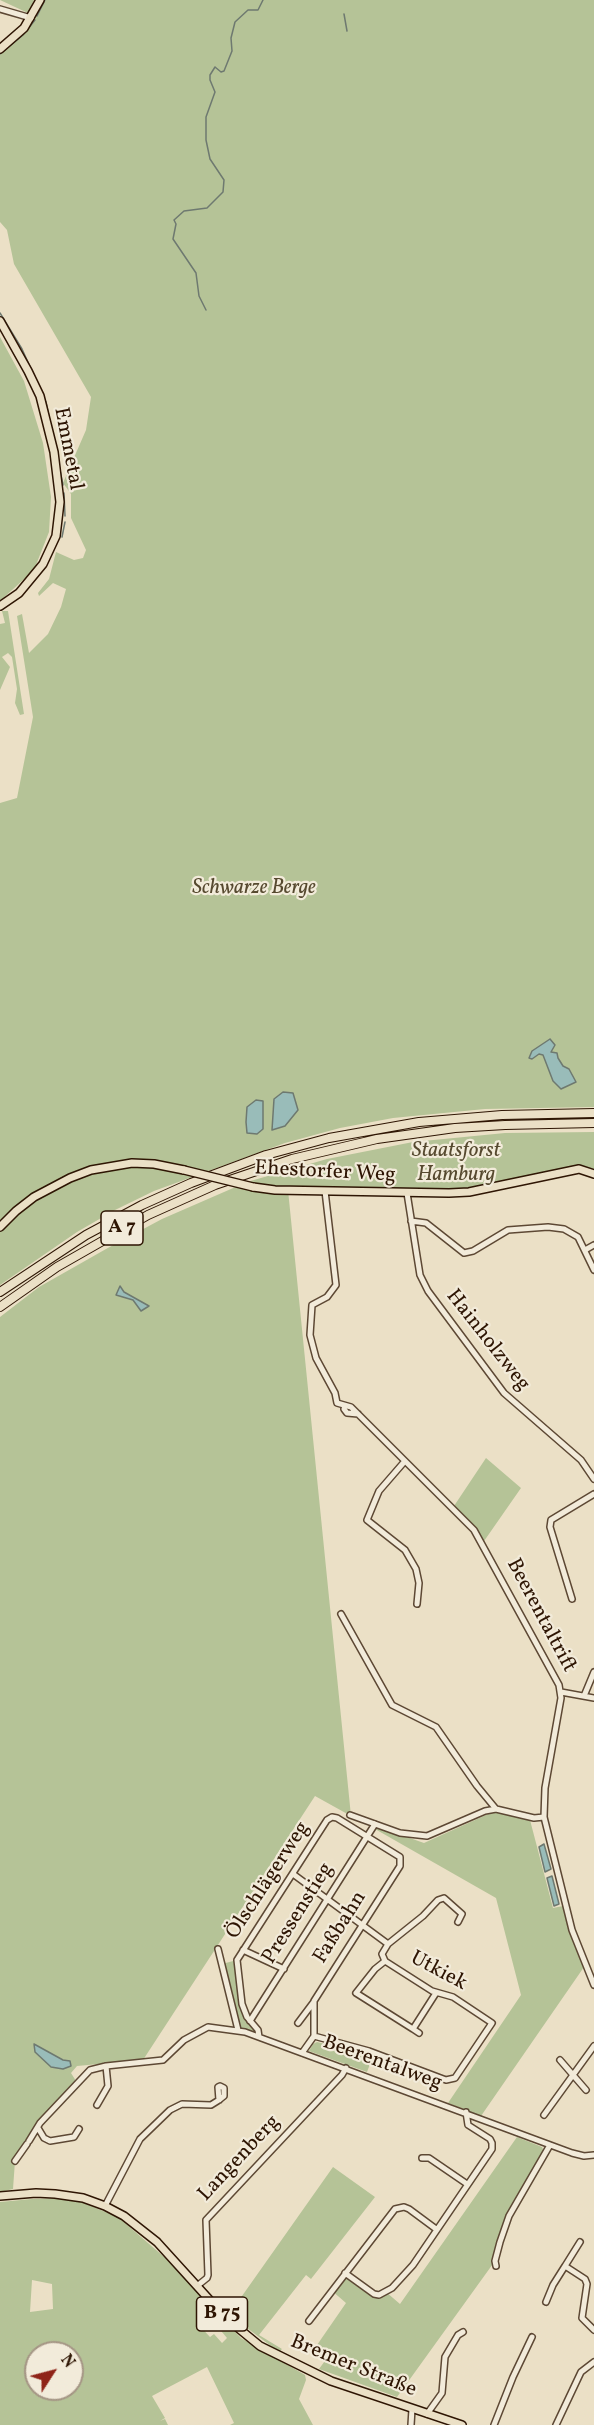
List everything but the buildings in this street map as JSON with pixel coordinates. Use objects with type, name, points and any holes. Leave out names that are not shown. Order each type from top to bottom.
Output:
[{"type":"highway","name":"A 7","points":[[0,1292],[56,1254],[142,1205],[191,1183],[266,1155],[329,1138],[418,1122],[502,1115],[594,1113]]},
{"type":"highway","name":"A 7","points":[[0,1307],[57,1267],[148,1215],[215,1185],[292,1159],[377,1139],[455,1128],[594,1123]]},
{"type":"main road","points":[[2,48],[18,35],[31,18],[40,0]]},
{"type":"main road","name":"Emmetal","points":[[0,321],[40,396],[56,462],[60,502],[57,528],[46,560],[26,585],[0,606]]},
{"type":"main road","name":"Ehestorfer Weg","points":[[0,1227],[34,1197],[70,1178],[113,1165],[143,1163],[184,1170],[253,1187],[407,1193],[464,1193],[579,1169],[594,1174]]},
{"type":"main road","name":"Bremer Straße","points":[[0,2196],[55,2194],[83,2198],[105,2206],[124,2216],[150,2235],[170,2254],[228,2320],[260,2346],[331,2381],[462,2425]]},
{"type":"street","points":[[0,9],[31,18]]},
{"type":"street","name":"Beerentaltrift","points":[[325,1191],[336,1285],[327,1297],[312,1305],[310,1335],[316,1358],[338,1403],[345,1406],[347,1413],[358,1414],[474,1530],[556,1677],[561,1692],[545,1788],[544,1817],[572,1931],[594,1985]]},
{"type":"street","name":"Hainholzweg","points":[[407,1193],[420,1275],[429,1293],[504,1394],[581,1460],[594,1479]]},
{"type":"street","points":[[411,1221],[426,1223],[464,1253],[473,1251],[508,1230],[548,1227],[564,1229],[574,1233],[594,1270]]},
{"type":"street","points":[[585,1250],[594,1245]]},
{"type":"street","points":[[405,1461],[379,1491],[367,1520],[405,1550],[416,1569],[419,1583],[417,1604]]},
{"type":"street","points":[[572,1599],[550,1527],[551,1520],[594,1494]]},
{"type":"street","points":[[341,1614],[392,1705],[436,1727],[496,1809]]},
{"type":"street","points":[[584,1695],[594,1671]]},
{"type":"street","points":[[561,1692],[594,1698]]},
{"type":"street","points":[[350,1815],[400,1833],[427,1836],[485,1811],[496,1809],[534,1818],[544,1817]]},
{"type":"street","name":"Ölschlägerweg","points":[[259,2037],[258,2030],[250,2021],[242,2004],[237,1960],[327,1820],[332,1817],[368,1836]]},
{"type":"street","name":"Pressenstieg","points":[[250,2021],[375,1824]]},
{"type":"street","name":"Faßbahn","points":[[298,2023],[400,1866],[400,1857],[368,1836]]},
{"type":"street","points":[[293,1874],[388,1944],[423,1916],[438,1900],[444,1898],[462,1914],[458,1922]]},
{"type":"street","name":"Utkiek","points":[[314,2036],[369,2051],[448,2080],[458,2076],[492,2023],[453,1997],[436,1993],[385,1961],[382,1954],[388,1944]]},
{"type":"street","points":[[218,1949],[238,2030]]},
{"type":"street","points":[[243,1950],[284,1969]]},
{"type":"street","points":[[385,1961],[375,1969],[356,1993],[419,2033]]},
{"type":"street","points":[[413,2029],[436,1993]]},
{"type":"street","points":[[302,2053],[314,2036],[314,2001]]},
{"type":"street","name":"Beerentalweg","points":[[106,2066],[163,2060],[184,2040],[208,2027],[238,2030],[466,2112],[550,2145],[584,2156],[594,2155]]},
{"type":"street","points":[[544,2115],[594,2046]]},
{"type":"street","points":[[560,2060],[586,2090]]},
{"type":"street","points":[[15,2161],[40,2123],[85,2073],[106,2066],[108,2086],[98,2105]]},
{"type":"street","name":"Langenberg","points":[[197,2286],[208,2275],[206,2220],[342,2075],[346,2068]]},
{"type":"street","points":[[105,2206],[140,2139],[170,2110],[182,2104],[211,2104],[219,2100]]},
{"type":"street","points":[[345,2272],[379,2295],[392,2288],[410,2270],[491,2151],[493,2145],[490,2139],[468,2125],[466,2112]]},
{"type":"street","points":[[38,2128],[44,2138],[50,2141],[74,2137],[79,2129]]},
{"type":"street","points":[[496,2266],[495,2260],[500,2242],[510,2216],[550,2145]]},
{"type":"street","points":[[422,2158],[429,2158],[467,2184]]},
{"type":"street","points":[[309,2321],[396,2208],[409,2209],[436,2229]]},
{"type":"street","points":[[546,2302],[553,2285],[580,2242]]},
{"type":"street","points":[[565,2266],[585,2279],[587,2284],[582,2318],[594,2330]]},
{"type":"street","points":[[427,2414],[442,2393],[445,2357],[458,2335],[463,2332]]},
{"type":"street","points":[[494,2425],[532,2337]]},
{"type":"street","points":[[556,2425],[581,2372],[594,2362]]},
{"type":"street","points":[[586,2369],[594,2372]]},
{"type":"street","points":[[411,2425],[412,2409]]},
{"type":"green space","points":[[0,0],[34,0],[28,13]]},
{"type":"green space","name":"Schwarze Berge","points":[[42,0],[594,0],[594,1107],[485,1109],[393,1118],[340,1128],[285,1143],[154,1191],[115,1210],[77,1232],[0,1285],[0,803],[17,798],[33,717],[17,616],[22,614],[29,653],[48,634],[61,607],[66,589],[53,583],[39,596],[38,593],[49,579],[56,552],[74,560],[83,558],[86,550],[71,518],[71,494],[63,483],[86,430],[91,397],[14,264],[7,230],[0,222],[0,52],[26,30]]},
{"type":"green space","points":[[0,337],[24,381],[43,443],[51,497],[49,532],[34,570],[0,601]]},
{"type":"green space","points":[[2,611],[8,611],[24,714],[20,715],[15,703],[17,689],[12,657],[8,653],[2,657],[10,667],[0,690],[0,624],[5,623]]},
{"type":"green space","name":"Staatsforst Hamburg","points":[[594,1132],[594,1172],[581,1166],[460,1191],[288,1190],[351,1816],[315,1796],[143,2060],[77,2066],[71,2073],[76,2081],[15,2161],[13,2189],[0,2192],[0,1317],[39,1287],[106,1249],[162,1219],[247,1182],[327,1159],[413,1142],[505,1133]],"holes":[[[34,2045],[63,2060],[70,2061],[41,2058]]]},
{"type":"green space","points":[[486,1458],[521,1488],[482,1544],[477,1534],[452,1509]]},
{"type":"green space","points":[[495,1811],[530,1820],[553,1908],[563,1906],[568,1928],[584,1967],[481,2116],[448,2103],[521,1995],[496,1898],[375,1829],[381,1828],[424,1843]]},
{"type":"green space","points":[[237,1960],[245,2012],[258,2030],[255,2033],[238,2030],[222,1964]]},
{"type":"green space","points":[[317,2042],[373,2056],[367,2072],[309,2051]]},
{"type":"green space","points":[[517,2137],[542,2147],[545,2154],[509,2216],[495,2261],[397,2397],[319,2369],[330,2354],[317,2345],[346,2303],[331,2290],[345,2273],[374,2294],[386,2292],[400,2304]]},
{"type":"green space","points":[[333,2167],[375,2197],[311,2279],[306,2275],[259,2335],[282,2349],[279,2352],[230,2313]]},
{"type":"green space","points":[[71,2198],[118,2217],[178,2269],[201,2296],[196,2309],[200,2318],[196,2322],[210,2337],[214,2334],[222,2343],[227,2338],[206,2313],[212,2308],[241,2338],[305,2375],[306,2380],[299,2399],[313,2425],[230,2425],[234,2423],[207,2367],[152,2396],[165,2418],[160,2421],[165,2419],[168,2425],[0,2425],[0,2202]],"holes":[[[32,2280],[52,2284],[53,2309],[30,2312]]]},
{"type":"water","points":[[550,1039],[555,1045],[551,1052],[557,1053],[563,1066],[569,1069],[576,1082],[561,1089],[553,1081],[543,1055],[539,1054],[532,1059],[529,1058],[532,1051]]},
{"type":"water","points":[[283,1092],[293,1093],[298,1110],[285,1126],[272,1130],[274,1099]]},
{"type":"water","points":[[256,1100],[263,1101],[263,1129],[257,1134],[247,1133],[247,1107]]},
{"type":"water","points":[[120,1286],[124,1292],[149,1306],[141,1311],[133,1300],[116,1295]]},
{"type":"water","points":[[544,1844],[551,1869],[545,1872],[539,1847]]},
{"type":"water","points":[[552,1876],[559,1904],[554,1906],[547,1878]]},
{"type":"water","points":[[34,2044],[63,2060],[70,2061],[71,2066],[63,2069],[51,2067],[35,2052]]},
{"type":"waterway","points":[[37,16],[45,0]]},
{"type":"waterway","points":[[206,310],[199,296],[196,273],[173,239],[176,224],[174,220],[184,211],[207,208],[223,192],[224,180],[210,159],[206,140],[206,117],[215,92],[210,75],[215,67],[221,72],[224,71],[232,51],[231,38],[235,22],[248,10],[258,10],[263,0]]},
{"type":"waterway","points":[[344,14],[347,31]]},
{"type":"waterway","points":[[0,54],[23,35],[35,20]]},
{"type":"waterway","points":[[0,313],[22,349],[46,402],[63,485]]},
{"type":"waterway","points":[[64,493],[65,516]]},
{"type":"waterway","points":[[62,537],[65,522]]}]
